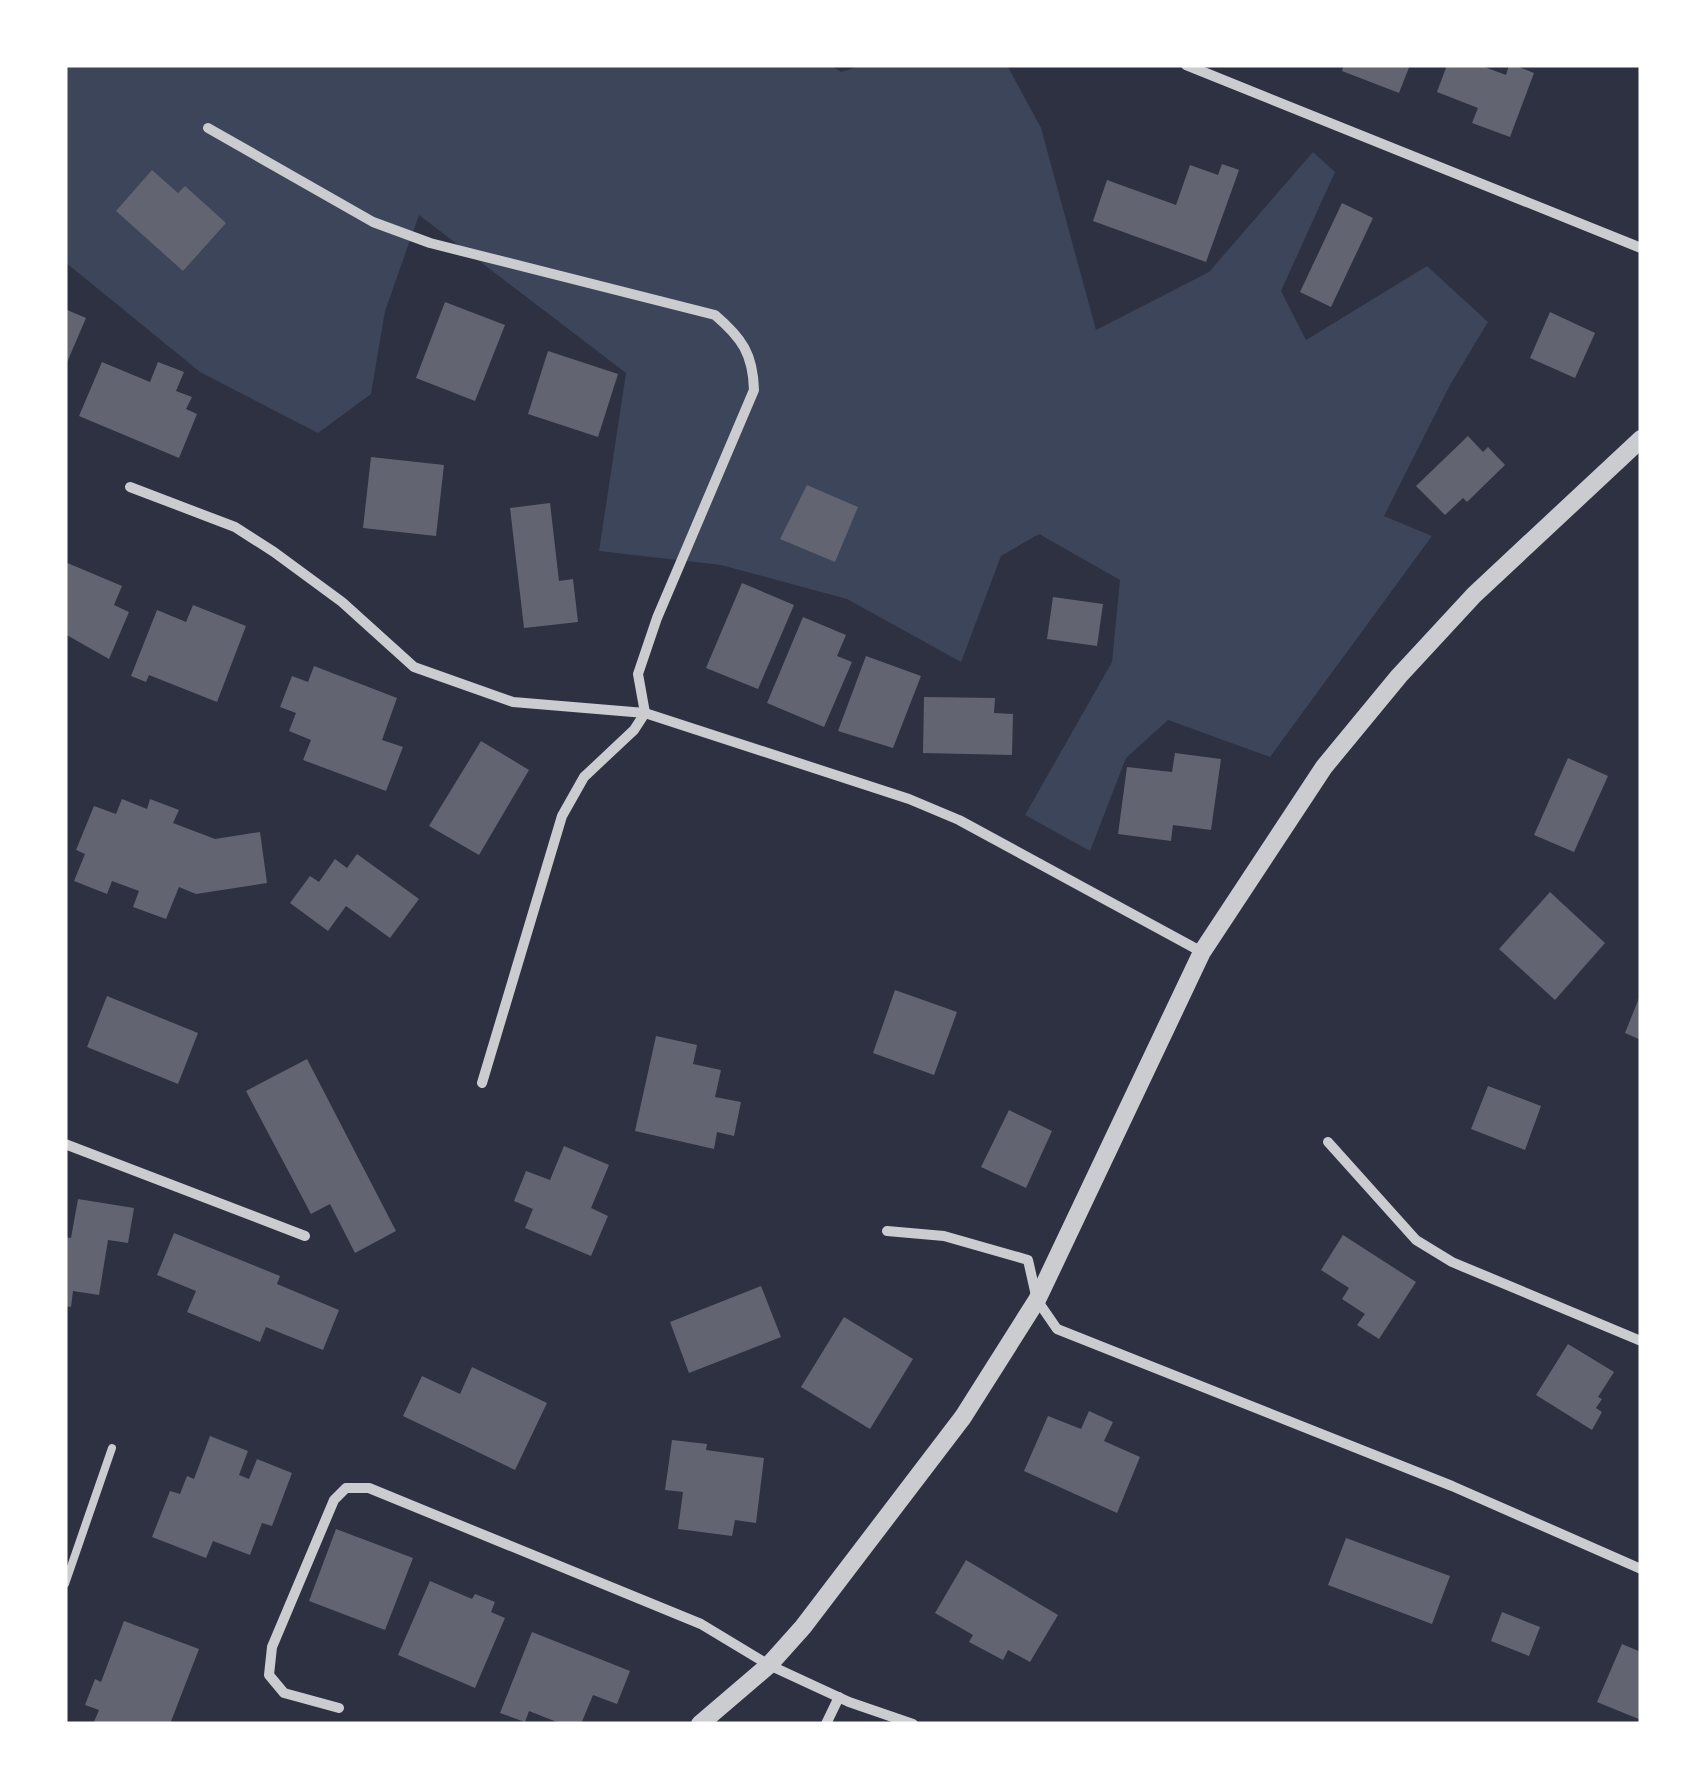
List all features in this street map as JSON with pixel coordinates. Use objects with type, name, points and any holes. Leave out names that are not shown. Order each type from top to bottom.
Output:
[{"type":"street","points":[[1186,65],[1641,248]]},
{"type":"street","points":[[208,128],[373,222],[430,242],[715,315],[742,338],[753,366],[754,390],[638,674],[645,713],[634,730],[584,776],[562,816],[482,1083]]},
{"type":"street","points":[[700,1724],[769,1665],[900,1504],[964,1417],[1037,1300],[1202,952],[1324,767],[1399,676],[1474,595],[1641,440]]},
{"type":"street","points":[[130,486],[235,528],[274,552],[319,583],[414,667],[513,702],[645,713],[959,820],[1202,952]]},
{"type":"street","points":[[1328,1142],[1416,1240],[1452,1262],[1641,1341]]},
{"type":"street","points":[[65,1144],[305,1236]]},
{"type":"street","points":[[888,1231],[944,1236],[1028,1260],[1037,1300],[1057,1328],[1452,1486],[1641,1569]]},
{"type":"street","points":[[339,1708],[284,1693],[268,1675],[272,1648],[334,1500],[346,1488],[369,1488],[702,1624],[769,1665],[839,1697],[913,1724]]},
{"type":"street","points":[[826,1724],[839,1697]]},
{"type":"lane","points":[[65,1584],[112,1448]]},
{"type":"shaded area","points":[[65,65],[830,65],[841,72],[863,65],[1007,65],[1041,128],[1096,330],[1209,272],[1313,152],[1335,172],[1281,291],[1306,340],[1427,266],[1488,322],[1450,385],[1384,516],[1432,536],[1270,757],[1168,720],[1126,758],[1090,851],[1025,815],[1112,662],[1120,580],[1039,534],[1001,556],[961,662],[847,599],[721,565],[599,551],[626,373],[419,215],[385,311],[371,394],[318,433],[200,372],[65,262]]},
{"type":"building","points":[[1344,65],[1410,65],[1399,93],[1342,71]]},
{"type":"building","points":[[1447,65],[1479,65],[1506,75],[1509,65],[1514,65],[1534,73],[1510,137],[1472,123],[1478,108],[1437,92]]},
{"type":"building","points":[[1222,164],[1239,170],[1206,262],[1093,221],[1107,180],[1176,205],[1190,165],[1218,175]]},
{"type":"building","points":[[152,170],[178,193],[185,186],[226,223],[183,271],[116,211]]},
{"type":"building","points":[[1342,203],[1373,218],[1331,307],[1300,292]]},
{"type":"building","points":[[445,302],[505,325],[475,401],[416,378]]},
{"type":"building","points":[[65,309],[86,318],[65,367]]},
{"type":"building","points":[[1550,312],[1595,333],[1575,378],[1530,358]]},
{"type":"building","points":[[548,351],[618,374],[598,437],[528,414]]},
{"type":"building","points":[[102,362],[150,382],[158,362],[184,372],[176,391],[192,397],[186,409],[197,414],[179,458],[79,416]]},
{"type":"building","points":[[1468,436],[1483,452],[1488,447],[1505,465],[1467,502],[1463,498],[1445,515],[1416,486]]},
{"type":"building","points":[[371,457],[444,465],[436,536],[363,528]]},
{"type":"building","points":[[807,485],[858,507],[835,562],[780,539]]},
{"type":"building","points":[[550,503],[559,581],[573,579],[578,622],[524,628],[510,508]]},
{"type":"building","points":[[65,562],[122,586],[114,605],[129,612],[109,659],[65,634]]},
{"type":"building","points":[[742,583],[794,605],[758,689],[706,668]]},
{"type":"building","points":[[1053,597],[1103,604],[1097,646],[1047,639]]},
{"type":"building","points":[[193,605],[246,626],[217,702],[149,675],[146,682],[131,676],[157,610],[186,622]]},
{"type":"building","points":[[803,617],[846,635],[837,656],[852,662],[824,727],[767,703]]},
{"type":"building","points":[[866,656],[921,676],[893,748],[838,731]]},
{"type":"building","points":[[314,666],[397,698],[382,740],[403,747],[386,791],[303,760],[311,740],[289,731],[296,713],[280,707],[292,676],[308,682]]},
{"type":"building","points":[[924,697],[995,698],[994,713],[1013,714],[1012,755],[923,753]]},
{"type":"building","points":[[481,741],[529,770],[479,855],[429,826]]},
{"type":"building","points":[[1175,753],[1221,759],[1211,830],[1173,825],[1171,841],[1118,834],[1127,767],[1172,772]]},
{"type":"building","points":[[1568,758],[1608,776],[1574,852],[1534,835]]},
{"type":"building","points":[[122,799],[147,809],[150,799],[179,810],[173,823],[215,839],[260,832],[267,883],[196,894],[179,887],[166,919],[133,907],[139,891],[112,881],[107,894],[74,881],[85,854],[76,850],[94,806],[116,814]]},
{"type":"building","points":[[357,854],[419,899],[390,938],[346,906],[328,931],[290,903],[310,876],[319,882],[335,859],[347,868]]},
{"type":"building","points":[[1550,892],[1605,943],[1555,1000],[1499,949]]},
{"type":"building","points":[[895,990],[957,1012],[934,1075],[873,1053]]},
{"type":"building","points":[[1641,993],[1641,1040],[1625,1033]]},
{"type":"building","points":[[107,996],[198,1033],[178,1084],[87,1047]]},
{"type":"building","points":[[656,1036],[697,1045],[693,1064],[721,1070],[715,1097],[741,1102],[734,1136],[717,1132],[714,1149],[635,1131]]},
{"type":"building","points":[[307,1059],[396,1231],[355,1253],[330,1204],[311,1214],[246,1091]]},
{"type":"building","points":[[1488,1086],[1541,1106],[1525,1150],[1471,1129]]},
{"type":"building","points":[[1009,1110],[1052,1131],[1026,1188],[981,1167]]},
{"type":"building","points":[[564,1146],[609,1165],[591,1208],[608,1216],[591,1256],[525,1228],[533,1209],[514,1201],[526,1171],[550,1180]]},
{"type":"building","points":[[78,1199],[134,1208],[128,1243],[108,1240],[99,1295],[73,1291],[71,1307],[65,1306],[65,1237],[71,1238]]},
{"type":"building","points":[[174,1233],[280,1276],[277,1284],[339,1310],[323,1350],[266,1327],[260,1342],[187,1312],[196,1291],[157,1275]]},
{"type":"building","points":[[1343,1235],[1416,1282],[1379,1339],[1357,1325],[1365,1314],[1342,1299],[1349,1288],[1321,1270]]},
{"type":"building","points":[[761,1286],[781,1337],[689,1373],[670,1322]]},
{"type":"building","points":[[844,1317],[913,1359],[870,1429],[801,1387]]},
{"type":"building","points":[[1568,1344],[1614,1372],[1598,1397],[1602,1399],[1596,1408],[1602,1412],[1592,1430],[1536,1395]]},
{"type":"building","points":[[472,1367],[547,1403],[515,1470],[403,1416],[422,1376],[460,1394]]},
{"type":"building","points":[[1089,1411],[1113,1422],[1104,1441],[1140,1457],[1117,1513],[1024,1471],[1048,1416],[1081,1429]]},
{"type":"building","points":[[210,1436],[248,1451],[239,1475],[249,1479],[257,1459],[292,1473],[272,1526],[262,1523],[250,1555],[213,1541],[206,1558],[152,1537],[170,1491],[180,1494],[187,1476],[194,1479]]},
{"type":"building","points":[[672,1440],[707,1444],[706,1450],[764,1458],[756,1523],[735,1520],[732,1536],[678,1529],[683,1492],[665,1490]]},
{"type":"building","points":[[336,1529],[413,1558],[385,1630],[309,1601]]},
{"type":"building","points":[[1346,1538],[1450,1576],[1432,1624],[1328,1585]]},
{"type":"building","points":[[966,1560],[1058,1615],[1030,1662],[1008,1650],[1003,1660],[969,1642],[973,1635],[935,1613]]},
{"type":"building","points":[[430,1581],[472,1599],[475,1594],[495,1602],[491,1612],[505,1618],[475,1688],[398,1655]]},
{"type":"building","points":[[1502,1612],[1540,1627],[1529,1656],[1491,1641]]},
{"type":"building","points":[[124,1621],[199,1649],[170,1724],[93,1724],[99,1710],[85,1705],[95,1679],[101,1682]]},
{"type":"building","points":[[532,1632],[630,1671],[617,1704],[593,1695],[581,1724],[562,1724],[529,1711],[525,1722],[500,1713]]},
{"type":"building","points":[[1622,1644],[1641,1652],[1641,1720],[1597,1702]]}]
